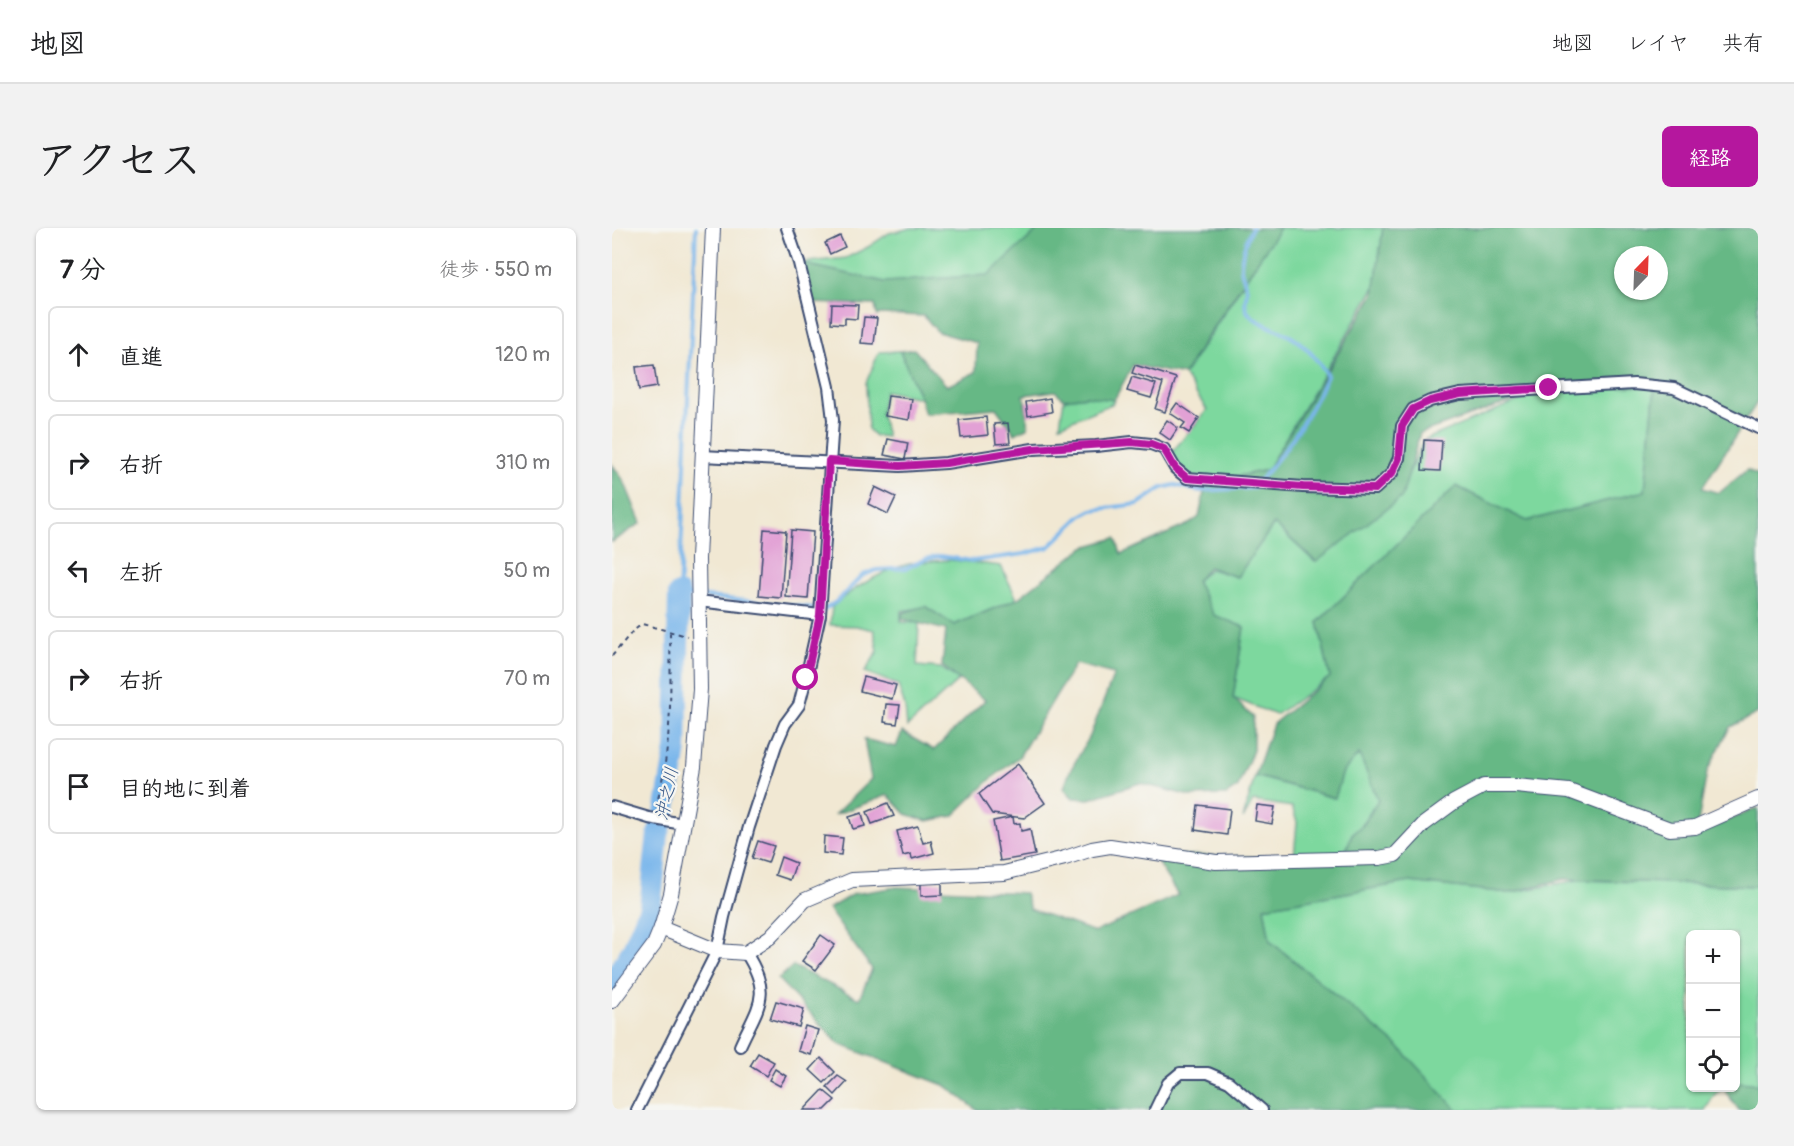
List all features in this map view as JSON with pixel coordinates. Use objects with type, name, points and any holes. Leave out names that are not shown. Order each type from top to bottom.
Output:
[{"type":"street","points":[[612,1001],[654,945],[662,928],[671,894],[693,767],[700,689],[698,602],[702,456],[713,228]]},
{"type":"street","points":[[637,1110],[717,951],[724,916],[749,827],[776,745],[785,724],[799,705],[820,615],[833,420],[829,387],[799,263],[787,228]]},
{"type":"street","points":[[702,456],[900,466],[946,463],[1033,449],[1132,442],[1151,444],[1164,449],[1175,468],[1187,478],[1303,487],[1375,489],[1392,473],[1399,458],[1402,426],[1413,409],[1430,401],[1460,394],[1634,384],[1674,387],[1758,428]]},
{"type":"street","points":[[698,602],[820,615]]},
{"type":"street","points":[[662,928],[717,951],[746,953],[770,937],[805,900],[852,880],[1004,873],[1110,846],[1216,862],[1375,859],[1395,855],[1424,824],[1454,802],[1484,786],[1516,786],[1569,791],[1670,829],[1695,826],[1758,799]]},
{"type":"street","points":[[612,807],[653,819],[683,824]]},
{"type":"street","points":[[740,1046],[761,999],[762,985],[758,972],[746,953]]},
{"type":"street","points":[[1155,1110],[1168,1083],[1180,1073],[1208,1073],[1229,1082],[1262,1110]]},
{"type":"path","points":[[612,656],[632,632],[642,624],[682,635],[699,636]]},
{"type":"path","points":[[653,819],[667,759],[670,727],[670,632]]},
{"type":"green space","points":[[912,228],[1041,228],[988,279],[885,282],[799,263],[846,258],[889,233]]},
{"type":"green space","points":[[1040,228],[1280,228],[1204,341],[1184,375],[1133,365],[1114,400],[1086,396],[1064,399],[1055,391],[1024,395],[1028,427],[1015,434],[996,408],[925,414],[900,351],[914,349],[947,386],[976,372],[977,343],[938,332],[924,316],[880,314],[877,316],[875,305],[808,303],[799,263],[885,282],[988,275]]},
{"type":"green space","points":[[1279,228],[1383,228],[1375,287],[1267,470],[1197,485],[1168,457],[1207,410],[1184,375]]},
{"type":"green space","points":[[1383,228],[1758,228],[1758,401],[1702,488],[1719,493],[1747,470],[1758,475],[1758,713],[1730,727],[1707,772],[1696,833],[1758,808],[1758,886],[1564,879],[1509,893],[1410,882],[1264,907],[1270,941],[1399,1047],[1457,1110],[977,1110],[946,1086],[839,1044],[778,979],[793,966],[859,999],[872,969],[828,909],[853,894],[897,887],[1025,893],[1030,909],[1095,932],[1178,895],[1152,854],[1340,859],[1346,851],[1352,834],[1364,824],[1378,800],[1359,754],[1343,772],[1335,798],[1255,776],[1273,724],[1330,677],[1318,622],[1456,486],[1527,521],[1645,491],[1655,386],[1549,388],[1420,433],[1402,497],[1316,562],[1274,524],[1237,577],[1209,567],[1196,581],[1214,615],[1244,627],[1233,698],[1253,717],[1253,750],[1238,787],[1226,795],[1190,796],[1140,783],[1089,799],[1073,798],[1064,788],[1070,771],[1090,736],[1114,674],[1075,664],[1019,757],[991,779],[953,816],[927,821],[906,814],[888,795],[834,815],[871,779],[864,739],[896,747],[902,732],[934,750],[985,700],[942,666],[946,630],[902,619],[902,613],[925,606],[954,625],[1017,599],[1084,547],[1116,538],[1121,554],[1189,524],[1199,517],[1204,493],[1200,484],[1267,470],[1374,294]]},
{"type":"green space","points":[[900,351],[920,398],[885,391],[881,414],[887,437],[875,436],[868,429],[866,383],[879,352]]},
{"type":"green space","points":[[1655,385],[1645,491],[1527,521],[1456,487],[1318,622],[1330,677],[1276,715],[1233,698],[1244,627],[1214,616],[1196,581],[1210,569],[1237,577],[1274,524],[1315,562],[1396,501],[1424,440],[1549,388]]},
{"type":"green space","points":[[1088,396],[1114,400],[1112,404],[1060,425],[1064,399]]},
{"type":"green space","points":[[612,464],[624,481],[641,523],[612,542]]},
{"type":"green space","points":[[952,560],[1001,566],[1017,599],[951,626],[927,607],[901,611],[901,622],[919,623],[917,666],[941,668],[959,680],[907,727],[905,707],[898,685],[865,672],[878,651],[874,630],[857,626],[830,625],[832,607],[859,586],[893,569],[914,563]]},
{"type":"green space","points":[[1359,753],[1378,800],[1361,826],[1352,834],[1346,851],[1336,859],[1294,858],[1297,822],[1292,807],[1253,801],[1243,819],[1255,776],[1334,798],[1340,771]]},
{"type":"green space","points":[[1578,880],[1758,886],[1758,1088],[1740,1084],[1740,930],[1686,930],[1686,1092],[1718,1092],[1705,1110],[1457,1110],[1339,998],[1270,941],[1264,907],[1410,882],[1509,893]]},
{"type":"green space","points":[[1740,1082],[1758,1085],[1758,1110],[1739,1110],[1726,1092],[1740,1092]]},
{"type":"building","points":[[840,236],[845,247],[830,254],[825,243]]},
{"type":"building","points":[[832,304],[858,305],[857,319],[845,318],[845,324],[831,323]]},
{"type":"building","points":[[864,317],[877,318],[874,344],[861,343]]},
{"type":"building","points":[[654,365],[657,387],[639,390],[636,367]]},
{"type":"building","points":[[1135,365],[1176,378],[1165,412],[1155,409],[1163,383],[1132,373]]},
{"type":"building","points":[[1132,377],[1156,384],[1151,398],[1127,391]]},
{"type":"building","points":[[888,396],[912,399],[909,420],[885,416]]},
{"type":"building","points":[[1050,398],[1052,412],[1028,416],[1026,402]]},
{"type":"building","points":[[1177,403],[1199,418],[1189,433],[1181,428],[1185,423],[1170,413]]},
{"type":"building","points":[[986,417],[988,435],[961,438],[959,420]]},
{"type":"building","points":[[1167,420],[1178,428],[1170,440],[1159,432]]},
{"type":"building","points":[[1008,423],[1010,443],[996,444],[994,424]]},
{"type":"building","points":[[888,439],[908,443],[905,459],[884,455]]},
{"type":"building","points":[[1424,440],[1442,441],[1440,471],[1422,470]]},
{"type":"building","points":[[875,487],[896,497],[888,514],[868,504]]},
{"type":"building","points":[[764,529],[786,531],[781,598],[759,596]]},
{"type":"building","points":[[791,530],[813,532],[808,599],[786,597]]},
{"type":"building","points":[[864,677],[896,685],[892,699],[860,691]]},
{"type":"building","points":[[886,704],[900,705],[897,724],[884,722]]},
{"type":"building","points":[[1018,764],[1045,803],[1024,818],[992,814],[979,794]]},
{"type":"building","points":[[888,803],[894,816],[872,824],[867,812]]},
{"type":"building","points":[[1198,805],[1230,809],[1227,835],[1195,830]]},
{"type":"building","points":[[1257,805],[1275,807],[1272,824],[1255,821]]},
{"type":"building","points":[[862,813],[865,826],[853,829],[849,817]]},
{"type":"building","points":[[1013,817],[1014,824],[1020,823],[1021,831],[1030,829],[1035,855],[1000,861],[993,821]]},
{"type":"building","points":[[918,826],[923,843],[931,841],[934,853],[912,859],[911,854],[903,856],[897,831]]},
{"type":"building","points":[[824,836],[843,838],[841,855],[823,853]]},
{"type":"building","points":[[758,841],[774,846],[768,863],[752,858]]},
{"type":"building","points":[[781,857],[796,863],[790,880],[775,875]]},
{"type":"building","points":[[942,882],[942,895],[921,896],[921,883]]},
{"type":"building","points":[[821,935],[835,945],[816,970],[802,961]]},
{"type":"building","points":[[776,1001],[804,1009],[799,1027],[770,1019]]},
{"type":"building","points":[[805,1026],[818,1030],[811,1055],[798,1051]]},
{"type":"building","points":[[758,1053],[774,1062],[766,1076],[750,1066]]},
{"type":"building","points":[[821,1058],[835,1072],[824,1083],[810,1070]]},
{"type":"building","points":[[775,1069],[786,1076],[780,1086],[769,1080]]},
{"type":"building","points":[[838,1076],[847,1082],[835,1095],[827,1087]]},
{"type":"building","points":[[823,1090],[835,1100],[825,1110],[804,1110]]},
{"type":"waterway","points":[[696,228],[679,594],[825,609],[836,602],[863,575],[877,570],[907,568],[925,559],[940,556],[973,561],[1024,554],[1049,547],[1081,516],[1092,510],[1138,504],[1162,488],[1175,485],[1199,491],[1254,488]]},
{"type":"waterway","points":[[1252,228],[1241,264],[1247,289],[1246,309],[1254,318],[1303,345],[1317,360],[1327,376],[1297,432],[1258,482]]},
{"type":"waterway","name":"沖之川","points":[[612,985],[634,947],[650,908],[658,834],[665,813],[676,749],[679,594]]},
{"type":"route","points":[[806,678],[820,615],[829,461],[900,466],[946,463],[1033,449],[1132,442],[1151,444],[1164,449],[1175,468],[1187,478],[1303,487],[1375,489],[1392,473],[1399,458],[1402,426],[1413,409],[1430,401],[1460,394],[1549,388]]}]
